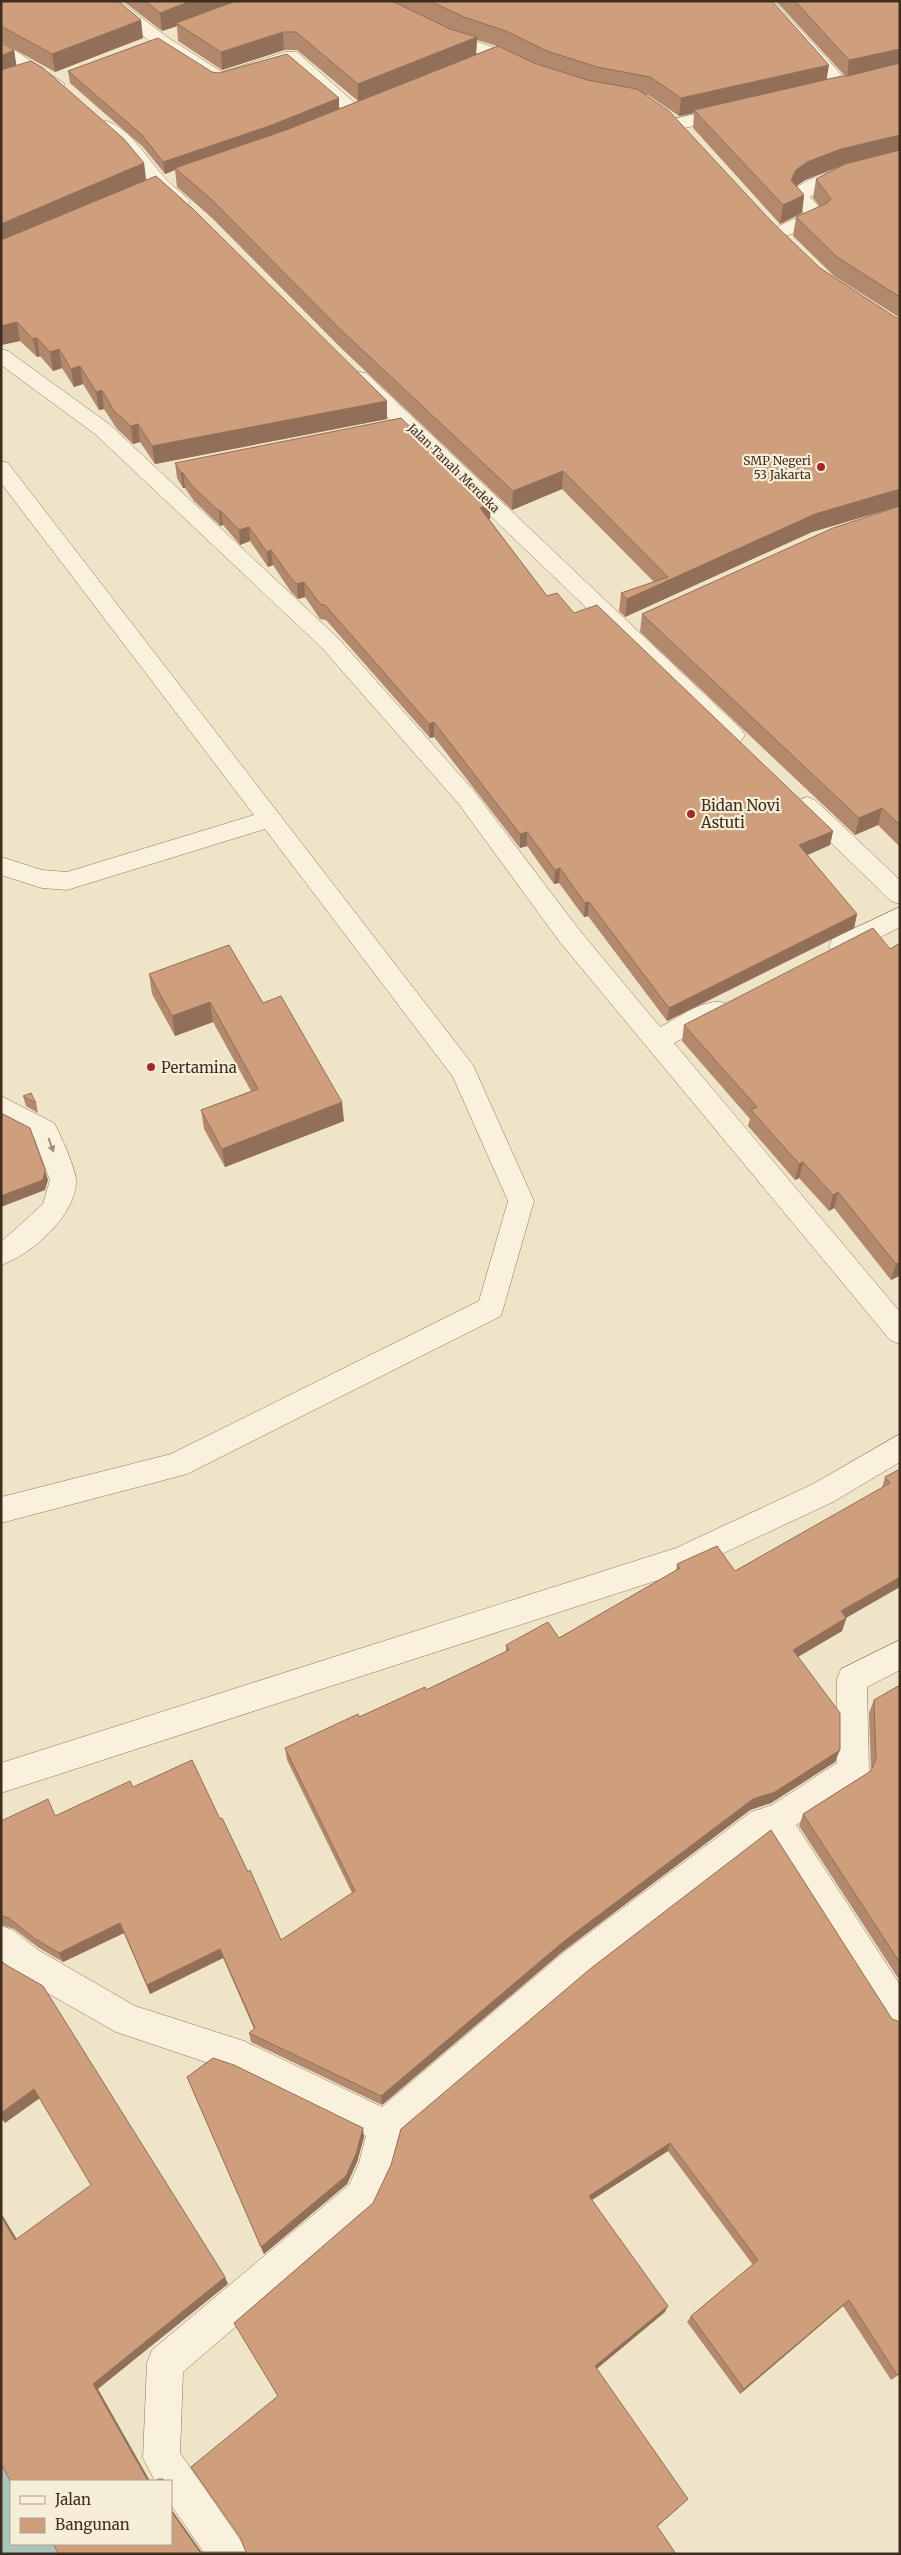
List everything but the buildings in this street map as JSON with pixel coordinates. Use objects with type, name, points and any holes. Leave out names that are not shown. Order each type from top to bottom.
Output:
[{"type":"street","points":[[109,1],[161,41],[220,78],[291,56],[348,115],[374,105]]},
{"type":"street","points":[[373,1],[457,41],[499,55],[532,71]]},
{"type":"street","points":[[764,1],[844,88]]},
{"type":"street","points":[[143,48],[180,34]]},
{"type":"street","points":[[1,50],[26,73],[62,78],[82,107],[169,181],[197,217]]},
{"type":"street","points":[[472,65],[499,55]]},
{"type":"street","points":[[820,92],[863,83]]},
{"type":"street","points":[[694,142],[670,119],[744,109]]},
{"type":"street","points":[[777,234],[817,216],[800,198],[800,195],[813,185],[837,174],[900,160]]},
{"type":"street","points":[[140,192],[169,181]]},
{"type":"street","points":[[764,220],[792,248]]},
{"type":"street","points":[[1,356],[160,472],[330,643],[466,797],[568,934],[900,1332]]},
{"type":"street","name":"Jalan Tanah Merdeka","points":[[347,366],[407,423],[632,625],[750,752]]},
{"type":"street","points":[[378,429],[407,423]]},
{"type":"street","points":[[1,468],[464,1072],[521,1201],[491,1308],[177,1465],[1,1510]]},
{"type":"street","points":[[793,793],[900,896]]},
{"type":"street","points":[[1,866],[42,879],[67,881],[270,819]]},
{"type":"street","points":[[822,956],[900,916]]},
{"type":"street","points":[[657,1040],[735,1000]]},
{"type":"street","points":[[1,1106],[45,1130],[63,1180],[54,1210],[11,1250],[1,1254]]},
{"type":"street","points":[[1,1778],[683,1558],[823,1493],[900,1447]]},
{"type":"street","points":[[228,2554],[161,2458],[165,2363],[361,2197],[372,2177],[380,2154],[385,2127],[575,1965],[762,1823],[769,1820],[775,1821],[854,1770],[852,1679],[900,1654]]},
{"type":"street","points":[[775,1821],[900,2015]]},
{"type":"street","points":[[1,1942],[26,1962],[128,2020],[244,2058],[385,2127]]},
{"type":"waterway","points":[[1,2501],[10,2514]]},
{"type":"place","name":"SMP Negeri 53 Jakarta","points":[[821,467]]},
{"type":"place","name":"Bidan Novi Astuti","points":[[691,814]]},
{"type":"place","name":"Pertamina","points":[[151,1067]]}]
